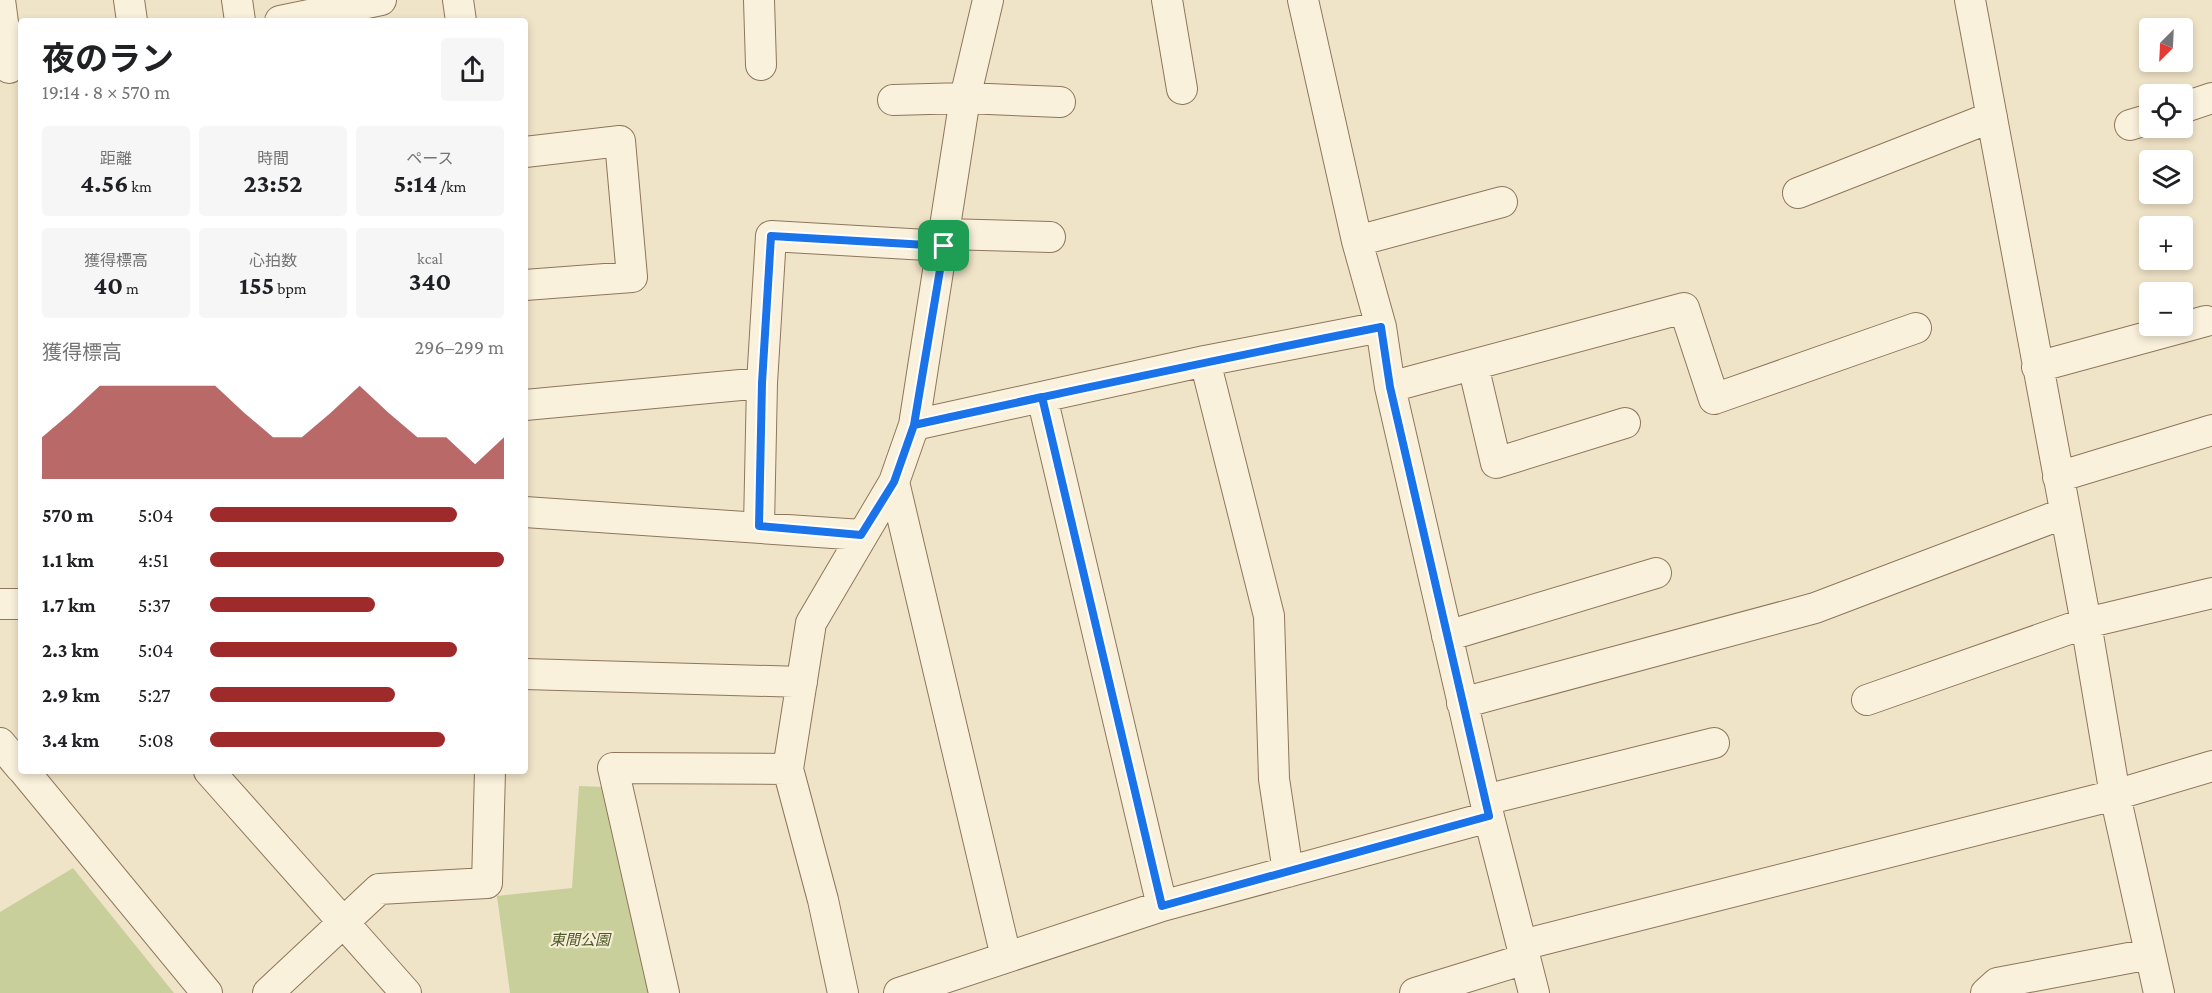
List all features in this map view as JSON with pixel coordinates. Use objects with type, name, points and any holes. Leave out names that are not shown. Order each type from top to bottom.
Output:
[{"type":"street","points":[[0,0],[10,68]]},
{"type":"street","points":[[129,0],[132,18]]},
{"type":"street","points":[[237,0],[240,18]]},
{"type":"street","points":[[294,18],[381,0]]},
{"type":"street","points":[[458,0],[461,18]]},
{"type":"street","points":[[759,0],[761,65]]},
{"type":"street","points":[[843,993],[823,900],[788,769],[812,623],[861,535],[894,482],[914,425],[945,240],[965,98],[988,0]]},
{"type":"street","points":[[1167,0],[1182,89]]},
{"type":"street","points":[[1303,0],[1357,242],[1381,327],[1390,387],[1462,703],[1533,993]]},
{"type":"street","points":[[1974,1],[1992,117],[2086,623],[2115,795],[2159,993]]},
{"type":"street","points":[[893,100],[965,98],[1060,102]]},
{"type":"street","points":[[2193,104],[2212,98]]},
{"type":"street","points":[[1798,194],[1992,117]]},
{"type":"street","points":[[528,152],[620,141],[632,277],[528,285]]},
{"type":"street","points":[[1357,242],[1502,202]]},
{"type":"street","points":[[759,526],[762,383],[771,236],[945,240],[1050,237]]},
{"type":"street","points":[[1390,387],[1684,308],[1714,399],[1917,328]]},
{"type":"street","points":[[2037,367],[2206,321]]},
{"type":"street","points":[[914,425],[1205,361],[1381,327]]},
{"type":"street","points":[[1205,361],[1269,616],[1274,779],[1288,872]]},
{"type":"street","points":[[1473,365],[1496,462],[1625,423]]},
{"type":"street","points":[[528,405],[762,383]]},
{"type":"street","points":[[1042,397],[1162,906]]},
{"type":"street","points":[[2058,477],[2212,430]]},
{"type":"street","points":[[894,482],[1006,957]]},
{"type":"street","points":[[528,512],[759,526],[861,535]]},
{"type":"street","points":[[1462,703],[1815,608],[2065,513]]},
{"type":"street","points":[[1448,636],[1656,573]]},
{"type":"street","points":[[1867,700],[2086,623],[2212,593]]},
{"type":"street","points":[[0,604],[18,604]]},
{"type":"street","points":[[528,674],[802,682]]},
{"type":"street","points":[[0,743],[18,765]]},
{"type":"street","points":[[899,993],[971,982],[1006,957],[1162,906],[1288,872],[1487,808],[1714,743]]},
{"type":"street","points":[[1415,993],[1523,952],[2115,795],[2212,766]]},
{"type":"street","points":[[664,993],[613,768],[788,769]]},
{"type":"street","points":[[25,774],[207,993]]},
{"type":"street","points":[[212,774],[406,993]]},
{"type":"street","points":[[268,993],[379,889],[488,883],[490,774]]},
{"type":"street","points":[[1986,993],[1997,982],[2150,954]]},
{"type":"green space","name":"東間公園","points":[[579,786],[604,787],[649,993],[510,993],[497,896],[572,888]]},
{"type":"green space","points":[[73,868],[174,993],[0,993],[0,912]]},
{"type":"route","points":[[944,246],[771,236],[762,383],[759,526],[861,535],[894,482],[914,425],[1042,397],[1162,906],[1489,816],[1390,387],[1381,327],[1205,361],[914,425],[944,246]]}]
